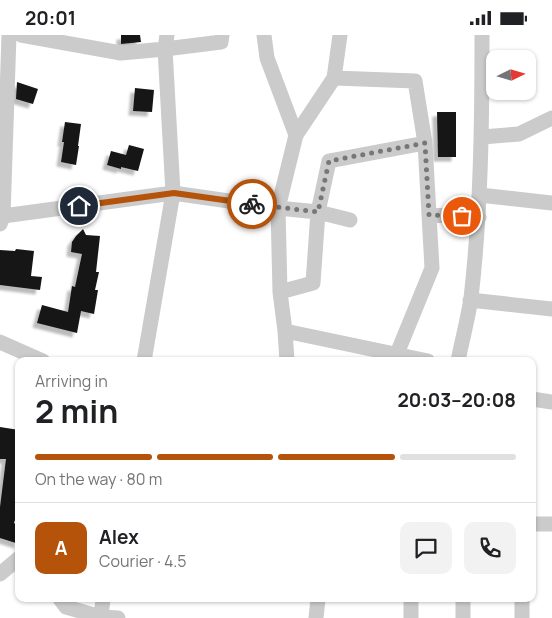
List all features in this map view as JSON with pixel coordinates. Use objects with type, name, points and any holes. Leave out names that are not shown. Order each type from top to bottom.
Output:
[{"type":"street","points":[[0,46],[8,35]]},
{"type":"street","points":[[8,35],[2,220],[174,193],[318,212],[350,220]]},
{"type":"street","points":[[22,35],[121,53],[166,42],[221,42],[222,35]]},
{"type":"street","points":[[264,35],[267,58],[296,135]]},
{"type":"street","points":[[287,357],[280,292],[278,208],[296,135],[334,78],[340,35]]},
{"type":"street","points":[[459,357],[470,300],[479,217],[482,137],[482,35]]},
{"type":"street","points":[[145,357],[174,193],[166,42]]},
{"type":"street","points":[[334,78],[416,81],[425,143],[432,267],[396,357]]},
{"type":"street","points":[[482,137],[519,135],[552,118]]},
{"type":"street","points":[[280,292],[313,283],[318,212],[329,161],[425,143]]},
{"type":"street","points":[[480,195],[552,203]]},
{"type":"street","points":[[429,215],[479,217]]},
{"type":"street","points":[[470,300],[552,309]]},
{"type":"street","points":[[285,331],[392,357]]},
{"type":"street","points":[[0,342],[34,357]]},
{"type":"street","points":[[536,400],[552,402]]},
{"type":"street","points":[[536,524],[552,524]]},
{"type":"street","points":[[0,575],[15,562]]},
{"type":"street","points":[[62,602],[66,607],[101,617],[118,618]]},
{"type":"street","points":[[101,617],[104,602]]},
{"type":"street","points":[[316,618],[318,602]]},
{"type":"street","points":[[410,602],[411,618]]},
{"type":"street","points":[[463,602],[463,618]]},
{"type":"street","points":[[522,602],[522,618]]},
{"type":"building","points":[[121,35],[140,35],[141,42],[121,44]]},
{"type":"building","points":[[17,82],[38,89],[33,104],[16,99]]},
{"type":"building","points":[[135,88],[154,90],[152,112],[133,111]]},
{"type":"building","points":[[437,112],[456,112],[456,157],[438,157]]},
{"type":"building","points":[[65,122],[81,124],[76,165],[61,162]]},
{"type":"building","points":[[129,145],[144,149],[138,171],[107,165],[111,151],[126,155]]},
{"type":"building","points":[[83,229],[86,235],[100,236],[96,272],[99,272],[95,290],[98,290],[94,314],[81,311],[77,333],[37,323],[42,305],[68,312],[72,286],[75,287],[82,254],[71,252],[72,242]]},
{"type":"building","points":[[16,249],[34,251],[31,276],[42,277],[40,290],[0,285],[0,250],[15,251]]},
{"type":"building","points":[[0,427],[15,429],[15,543],[0,538],[0,507],[6,459],[0,459]]},
{"type":"way so far","points":[[252,204],[318,212],[329,161],[425,143],[429,215],[462,216]]},
{"type":"route","points":[[79,206],[174,193],[252,204]]}]
